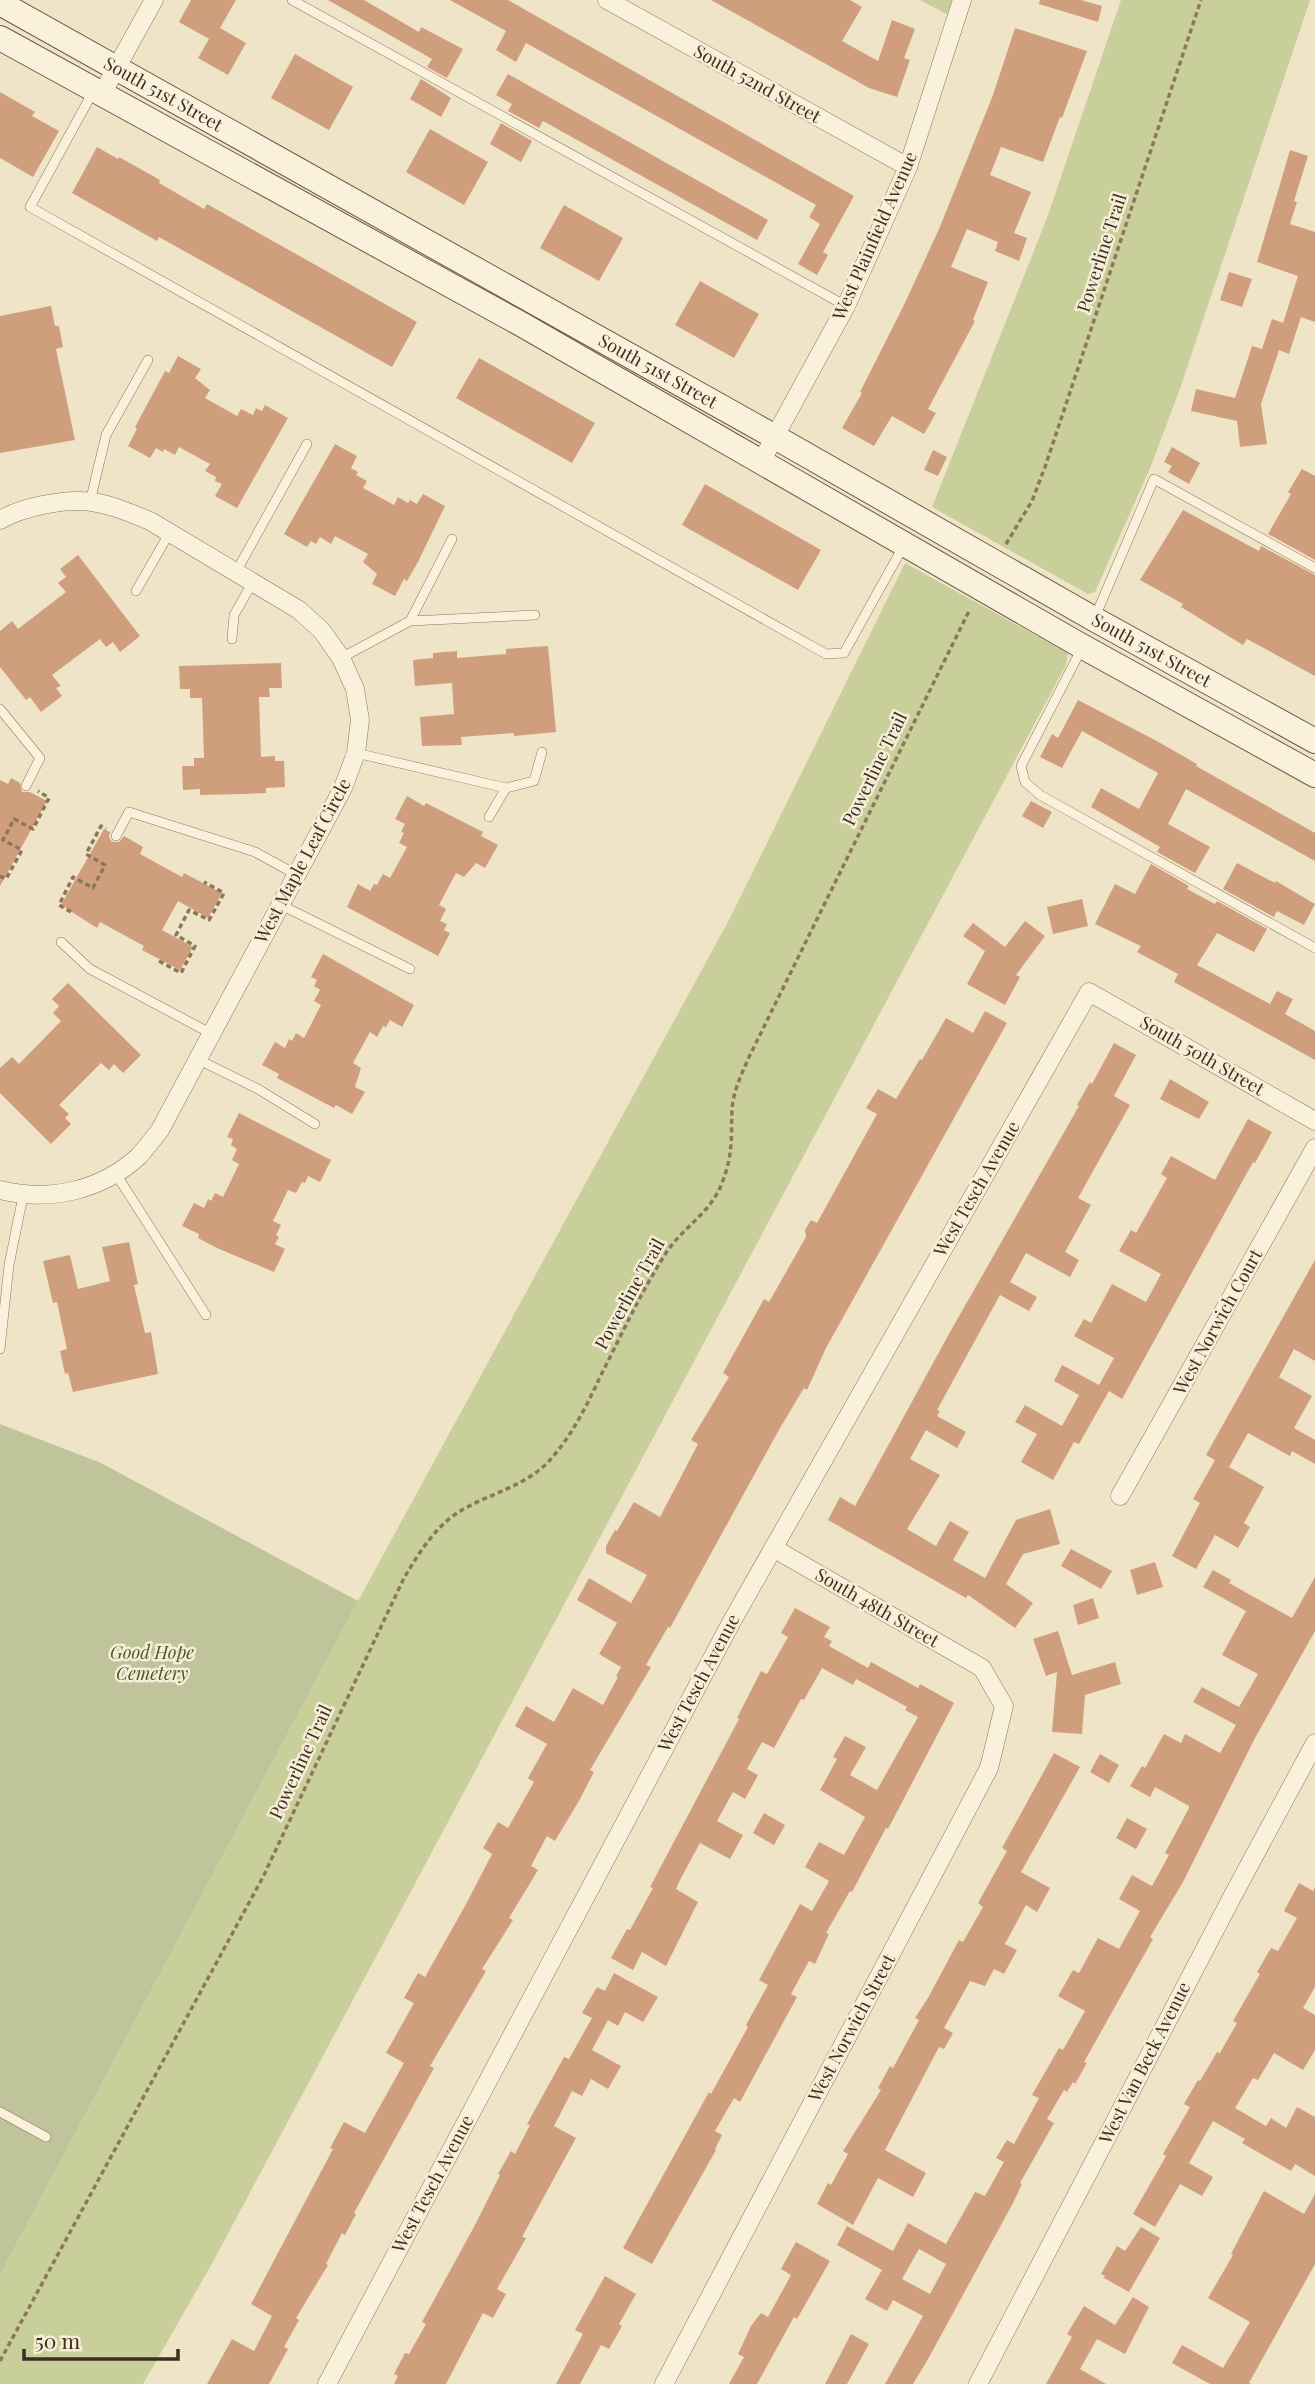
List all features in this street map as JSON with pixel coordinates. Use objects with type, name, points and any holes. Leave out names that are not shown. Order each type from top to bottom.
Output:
[{"type":"street","points":[[98,92],[116,68],[154,0]]},
{"type":"street","name":"South 52nd Street","points":[[607,0],[908,167]]},
{"type":"street","name":"West Plainfield Avenue","points":[[761,462],[846,306],[908,167],[962,0]]},
{"type":"street","name":"South 51st Street","points":[[0,3],[1315,741]]},
{"type":"street","name":"South 51st Street","points":[[0,38],[521,324],[982,589],[1315,775]]},
{"type":"street","name":"West Maple Leaf Circle","points":[[0,1190],[23,1196],[55,1195],[88,1187],[116,1174],[140,1155],[160,1130],[343,788],[356,753],[360,720],[355,689],[341,658],[322,631],[299,610],[170,532],[124,511],[90,502],[47,504],[1,517]]},
{"type":"street","points":[[905,544],[918,518]]},
{"type":"street","points":[[1083,646],[1094,619]]},
{"type":"street","name":"South 50th Street","points":[[1089,992],[1315,1121]]},
{"type":"street","name":"West Tesch Avenue","points":[[327,2384],[725,1633],[1089,992]]},
{"type":"street","name":"West Norwich Court","points":[[1121,1496],[1315,1148]]},
{"type":"street","name":"South 48th Street","points":[[773,1548],[982,1668]]},
{"type":"street","name":"West Norwich Street","points":[[664,2384],[989,1768],[1004,1706],[982,1668]]},
{"type":"street","name":"West Van Beck Avenue","points":[[978,2384],[1230,1899],[1315,1743]]},
{"type":"lane","points":[[292,0],[846,306]]},
{"type":"lane","points":[[98,92],[30,207],[826,654],[844,653],[905,544]]},
{"type":"lane","points":[[90,502],[106,435],[148,360]]},
{"type":"lane","points":[[236,572],[307,444]]},
{"type":"lane","points":[[1094,619],[1154,479],[1315,568]]},
{"type":"lane","points":[[136,591],[170,532]]},
{"type":"lane","points":[[410,621],[452,539]]},
{"type":"lane","points":[[232,639],[234,615],[253,582]]},
{"type":"lane","points":[[341,658],[410,621],[535,615]]},
{"type":"lane","points":[[1083,646],[1021,766],[1025,782],[1040,795],[1315,948]]},
{"type":"lane","points":[[0,709],[40,758],[26,785]]},
{"type":"lane","points":[[356,753],[506,788],[534,781],[542,752]]},
{"type":"lane","points":[[489,817],[506,788]]},
{"type":"lane","points":[[116,835],[129,812],[255,852],[297,875]]},
{"type":"lane","points":[[281,905],[410,969]]},
{"type":"lane","points":[[61,942],[90,969],[211,1033]]},
{"type":"lane","points":[[197,1059],[258,1089],[315,1124]]},
{"type":"lane","points":[[116,1174],[206,1315]]},
{"type":"lane","points":[[0,1349],[9,1265],[23,1196]]},
{"type":"lane","points":[[0,2112],[46,2137]]},
{"type":"path","name":"Powerline Trail","points":[[996,564],[1032,501],[1045,467],[1201,0]]},
{"type":"path","name":"Powerline Trail","points":[[0,2361],[263,1877],[418,1553],[437,1530],[461,1510],[524,1481],[548,1462],[579,1420],[668,1249],[705,1211],[721,1186],[729,1163],[733,1137],[732,1109],[736,1087],[982,589]]},
{"type":"path","points":[[0,876],[6,879],[22,850],[3,840],[14,819],[33,829],[49,798],[26,785]]},
{"type":"path","points":[[71,912],[59,905],[74,877],[93,888],[105,865],[86,854],[101,826],[116,835]]},
{"type":"path","points":[[159,961],[181,973],[195,946],[176,935],[189,910],[209,920],[224,893],[204,881]]},
{"type":"green space","points":[[920,0],[955,0],[950,16]]},
{"type":"green space","points":[[1121,0],[1310,0],[1181,386],[1151,466],[1095,592],[1088,594],[932,507],[1047,218]]},
{"type":"green space","points":[[905,563],[1068,653],[1066,665],[214,2260],[143,2384],[0,2384],[0,2275],[358,1601],[730,918]]},
{"type":"green space","name":"Good Hope Cemetery","points":[[0,1424],[101,1463],[358,1601],[0,2275]]},
{"type":"building","points":[[191,0],[236,0],[220,28],[246,43],[228,75],[198,58],[209,39],[179,22]]},
{"type":"building","points":[[328,0],[364,0],[419,32],[421,27],[463,49],[447,78],[427,67],[432,59]]},
{"type":"building","points":[[450,0],[508,0],[854,196],[823,252],[828,255],[817,275],[798,264],[820,224],[809,217],[816,205],[526,43],[516,62],[496,50],[506,31]]},
{"type":"building","points":[[711,0],[850,0],[862,7],[842,41],[878,61],[892,20],[915,29],[904,58],[910,60],[897,97],[869,88]]},
{"type":"building","points":[[1040,0],[1081,0],[1102,6],[1098,22],[1039,4]]},
{"type":"building","points":[[1015,28],[1087,51],[1043,162],[1001,147],[990,175],[1031,192],[1014,233],[1027,238],[1019,261],[995,251],[998,242],[967,229],[951,267],[988,282],[973,320],[975,321],[928,409],[936,413],[924,434],[892,416],[874,446],[842,428],[862,393],[860,392],[939,229],[993,95]]},
{"type":"building","points":[[295,54],[353,87],[329,130],[271,98]]},
{"type":"building","points":[[508,74],[768,220],[757,240],[543,121],[539,128],[508,111],[512,104],[496,95]]},
{"type":"building","points":[[421,79],[451,98],[441,117],[410,99]]},
{"type":"building","points":[[0,92],[35,112],[32,116],[59,131],[33,177],[0,158]]},
{"type":"building","points":[[501,123],[532,141],[521,162],[490,144]]},
{"type":"building","points":[[430,129],[488,162],[464,205],[406,172]]},
{"type":"building","points":[[97,147],[160,180],[159,183],[204,209],[207,204],[417,322],[392,367],[159,237],[157,241],[72,193]]},
{"type":"building","points":[[1290,150],[1308,156],[1290,224],[1315,232],[1315,322],[1301,317],[1289,354],[1279,350],[1261,404],[1267,444],[1240,447],[1237,421],[1191,411],[1196,389],[1235,398],[1252,346],[1262,349],[1272,319],[1283,323],[1298,276],[1257,262]]},
{"type":"building","points":[[564,205],[623,238],[599,281],[540,248]]},
{"type":"building","points":[[1229,272],[1252,279],[1242,307],[1220,300]]},
{"type":"building","points":[[700,281],[759,314],[734,358],[675,325]]},
{"type":"building","points":[[51,306],[63,347],[56,349],[75,440],[0,453],[0,316]]},
{"type":"building","points":[[178,356],[201,369],[195,378],[210,390],[205,398],[237,416],[241,409],[253,415],[256,408],[262,411],[265,405],[288,418],[237,508],[215,496],[222,484],[205,471],[210,464],[179,447],[175,455],[156,448],[150,458],[128,446],[137,429],[135,427],[165,371],[169,373]]},
{"type":"building","points":[[479,358],[595,423],[572,463],[456,398]]},
{"type":"building","points":[[335,444],[357,456],[351,468],[358,472],[356,475],[367,481],[363,488],[394,505],[398,497],[408,503],[410,500],[417,504],[423,494],[445,506],[418,562],[395,596],[372,584],[377,574],[363,562],[368,554],[335,536],[331,544],[320,537],[316,544],[311,541],[307,547],[284,534]]},
{"type":"building","points":[[1172,447],[1200,463],[1189,484],[1168,472],[1172,466],[1164,462]]},
{"type":"building","points":[[933,450],[947,457],[938,476],[924,470]]},
{"type":"building","points":[[1302,469],[1315,476],[1315,560],[1268,534]]},
{"type":"building","points":[[705,484],[821,550],[798,590],[682,525]]},
{"type":"building","points":[[1183,510],[1259,551],[1261,546],[1315,575],[1315,676],[1247,639],[1243,645],[1181,607],[1183,604],[1140,580]]},
{"type":"building","points":[[78,555],[140,636],[120,652],[113,642],[106,647],[100,639],[52,675],[61,686],[56,688],[62,696],[41,712],[30,697],[26,700],[0,667],[0,631],[12,621],[18,629],[66,592],[58,583],[66,577],[60,569]]},
{"type":"building","points":[[548,646],[556,732],[461,737],[462,745],[422,746],[420,717],[454,714],[452,683],[415,686],[413,660],[433,658],[433,653],[457,651],[457,658],[506,654],[506,649]]},
{"type":"building","points":[[281,663],[282,688],[269,688],[270,697],[259,697],[261,757],[275,756],[275,761],[284,761],[285,787],[266,788],[266,793],[244,794],[200,795],[200,789],[183,790],[182,766],[194,766],[194,758],[204,758],[202,698],[190,698],[190,689],[180,689],[179,666]]},
{"type":"building","points":[[1078,700],[1155,740],[1315,833],[1315,861],[1186,789],[1168,824],[1210,847],[1195,873],[1157,852],[1160,847],[1091,807],[1101,788],[1139,809],[1158,773],[1082,731],[1062,768],[1040,757],[1052,734],[1058,738]]},
{"type":"building","points":[[11,778],[20,783],[22,792],[30,792],[47,801],[0,886],[0,780],[8,784]]},
{"type":"building","points":[[407,796],[483,832],[481,836],[498,845],[485,868],[476,863],[464,877],[456,873],[439,905],[446,909],[440,921],[447,924],[444,930],[450,933],[438,956],[347,907],[358,884],[370,891],[383,874],[390,878],[407,847],[399,843],[405,824],[395,819]]},
{"type":"building","points":[[1031,801],[1052,812],[1043,828],[1022,816]]},
{"type":"building","points":[[104,829],[110,832],[112,842],[119,842],[124,836],[143,847],[140,854],[182,877],[184,873],[222,893],[208,918],[178,901],[162,930],[193,947],[180,970],[142,950],[144,946],[100,922],[97,928],[61,905]]},
{"type":"building","points":[[1237,863],[1275,883],[1276,881],[1315,904],[1304,925],[1277,911],[1274,917],[1223,889]]},
{"type":"building","points":[[1151,864],[1189,886],[1187,889],[1215,904],[1217,901],[1267,929],[1254,952],[1217,933],[1197,965],[1270,1004],[1277,991],[1293,999],[1285,1014],[1315,1031],[1315,1060],[1174,982],[1178,974],[1137,952],[1141,946],[1095,924],[1115,884],[1135,894]]},
{"type":"building","points":[[1082,899],[1088,926],[1053,934],[1047,907]]},
{"type":"building","points":[[1025,921],[1045,936],[1016,975],[1020,977],[1005,1005],[967,984],[985,951],[963,936],[973,923],[1005,947]]},
{"type":"building","points":[[323,954],[414,1005],[402,1027],[390,1020],[377,1037],[370,1032],[353,1063],[361,1068],[355,1087],[365,1092],[352,1114],[336,1105],[334,1108],[277,1078],[279,1074],[262,1065],[275,1042],[285,1048],[296,1033],[304,1038],[321,1005],[314,1001],[320,990],[314,986],[317,980],[311,977]]},
{"type":"building","points":[[68,983],[141,1055],[123,1073],[114,1064],[109,1070],[101,1063],[59,1105],[69,1114],[65,1118],[71,1124],[51,1144],[0,1093],[0,1068],[12,1057],[19,1064],[61,1021],[53,1013],[59,1006],[52,999]]},
{"type":"building","points":[[985,1011],[1007,1023],[826,1348],[807,1390],[804,1388],[780,1428],[670,1628],[668,1627],[646,1665],[651,1667],[590,1770],[594,1772],[580,1799],[555,1841],[547,1836],[531,1866],[538,1870],[509,1918],[513,1920],[482,1969],[486,1971],[430,2066],[434,2068],[354,2213],[356,2214],[345,2235],[342,2233],[326,2264],[328,2265],[296,2318],[299,2320],[284,2347],[288,2349],[269,2384],[207,2384],[232,2339],[254,2351],[272,2316],[251,2304],[333,2149],[330,2148],[344,2122],[365,2133],[404,2063],[386,2053],[414,2003],[404,1998],[418,1973],[425,1977],[465,1906],[492,1854],[483,1848],[498,1822],[508,1828],[534,1782],[528,1778],[547,1744],[515,1726],[526,1706],[554,1722],[573,1688],[603,1705],[618,1677],[616,1676],[621,1667],[599,1654],[617,1623],[577,1600],[589,1578],[631,1603],[647,1575],[606,1553],[606,1546],[615,1530],[617,1531],[634,1502],[660,1517],[698,1444],[691,1440],[729,1377],[723,1373],[764,1299],[769,1302],[806,1237],[805,1230],[811,1220],[817,1223],[877,1114],[866,1108],[878,1089],[896,1099],[946,1018],[973,1033]]},
{"type":"building","points":[[1114,1043],[1136,1055],[1114,1096],[1130,1105],[1078,1198],[1091,1205],[1065,1252],[1079,1260],[1070,1277],[1026,1253],[1010,1282],[1037,1297],[1029,1311],[1000,1295],[937,1410],[940,1411],[937,1416],[966,1432],[957,1448],[926,1430],[910,1459],[940,1475],[907,1529],[936,1546],[950,1521],[969,1532],[953,1560],[985,1578],[1016,1520],[1050,1509],[1060,1544],[1023,1554],[1006,1584],[1033,1603],[1015,1628],[968,1595],[966,1598],[828,1520],[840,1497],[855,1506]]},
{"type":"building","points":[[1170,1079],[1209,1102],[1199,1119],[1160,1099]]},
{"type":"building","points":[[239,1113],[331,1160],[320,1182],[308,1176],[296,1193],[288,1190],[273,1221],[281,1225],[275,1244],[285,1249],[274,1272],[217,1248],[198,1238],[199,1234],[182,1226],[194,1203],[204,1208],[215,1193],[223,1197],[239,1164],[232,1160],[237,1149],[231,1145],[233,1139],[227,1137]]},
{"type":"building","points":[[1248,1119],[1272,1132],[1122,1399],[1109,1391],[1079,1444],[1074,1442],[1053,1480],[1021,1462],[1037,1434],[1015,1422],[1025,1405],[1062,1426],[1079,1395],[1054,1381],[1062,1365],[1099,1385],[1114,1358],[1074,1336],[1084,1319],[1091,1323],[1112,1284],[1146,1302],[1161,1274],[1119,1251],[1131,1230],[1136,1233],[1167,1178],[1161,1174],[1171,1156],[1215,1180]]},
{"type":"building","points":[[129,1242],[138,1284],[134,1285],[145,1333],[151,1332],[158,1374],[73,1392],[68,1373],[65,1374],[60,1351],[67,1349],[57,1302],[53,1303],[43,1261],[70,1255],[78,1289],[110,1281],[102,1247]]},
{"type":"building","points":[[1315,1260],[1315,1361],[1294,1349],[1279,1377],[1312,1396],[1294,1428],[1315,1440],[1315,1464],[1292,1451],[1290,1456],[1248,1433],[1229,1467],[1264,1487],[1244,1523],[1250,1527],[1238,1548],[1215,1535],[1196,1569],[1172,1556],[1200,1503],[1193,1499],[1215,1460],[1206,1455]]},
{"type":"building","points":[[1071,1549],[1112,1571],[1101,1589],[1061,1566]]},
{"type":"building","points":[[1155,1562],[1163,1587],[1137,1595],[1130,1570]]},
{"type":"building","points":[[1213,1570],[1231,1580],[1229,1583],[1292,1618],[1315,1577],[1315,1631],[1255,1738],[1183,1882],[1150,1937],[1153,1939],[1084,2062],[1087,2063],[1075,2084],[1073,2082],[1067,2092],[1064,2090],[1047,2119],[1054,2123],[927,2361],[913,2384],[885,2384],[923,2316],[893,2300],[887,2311],[865,2299],[882,2270],[837,2245],[847,2226],[893,2251],[908,2223],[946,2244],[975,2192],[985,2196],[1004,2162],[996,2158],[1007,2140],[1014,2144],[1039,2098],[1032,2095],[1059,2048],[1063,2050],[1085,2011],[1058,1996],[1073,1970],[1079,1973],[1098,1938],[1119,1949],[1140,1911],[1119,1899],[1132,1875],[1152,1886],[1169,1855],[1165,1853],[1189,1808],[1155,1787],[1150,1797],[1130,1786],[1142,1766],[1145,1768],[1164,1734],[1181,1743],[1185,1734],[1220,1753],[1236,1725],[1193,1702],[1202,1687],[1239,1707],[1258,1674],[1222,1655],[1246,1611],[1203,1587]],"holes":[[[919,2249],[946,2264],[930,2294],[902,2279]]]},
{"type":"building","points":[[1093,1598],[1099,1618],[1078,1625],[1073,1605]]},
{"type":"building","points":[[795,1608],[830,1627],[824,1637],[832,1641],[829,1646],[868,1668],[871,1662],[918,1688],[920,1684],[954,1703],[888,1829],[886,1828],[852,1892],[850,1891],[826,1933],[829,1934],[815,1964],[809,1961],[791,1994],[797,1997],[740,2102],[734,2098],[715,2131],[722,2135],[716,2150],[652,2264],[623,2248],[748,2027],[746,2025],[768,1985],[759,1980],[800,1904],[812,1911],[829,1881],[805,1867],[819,1842],[844,1855],[865,1817],[820,1790],[837,1759],[833,1757],[845,1736],[866,1747],[850,1775],[877,1790],[918,1717],[905,1710],[907,1707],[856,1679],[853,1685],[822,1668],[774,1748],[762,1742],[747,1769],[758,1775],[745,1799],[733,1792],[717,1821],[743,1835],[730,1859],[700,1843],[680,1880],[676,1889],[698,1902],[666,1966],[642,1952],[633,1970],[611,1958],[653,1888],[650,1887],[739,1719],[737,1718],[761,1671],[767,1674],[788,1637],[781,1633]]},
{"type":"building","points":[[1058,1631],[1072,1675],[1115,1662],[1121,1684],[1085,1695],[1082,1734],[1052,1732],[1057,1672],[1046,1676],[1033,1639]]},
{"type":"building","points":[[1054,1753],[1080,1767],[1021,1872],[1050,1888],[1037,1912],[1026,1905],[1005,1944],[1017,1950],[1004,1974],[994,1969],[985,1986],[970,1981],[944,2028],[953,2033],[944,2049],[939,2047],[885,2150],[926,2173],[913,2197],[878,2178],[853,2225],[817,2204],[848,2154],[843,2151],[881,2090],[878,2088],[890,2066],[893,2068],[919,2020],[915,2018],[959,1940],[963,1942],[983,1907],[978,1903],[1007,1851],[1002,1848]]},
{"type":"building","points":[[1100,1754],[1119,1765],[1109,1783],[1090,1772]]},
{"type":"building","points":[[764,1813],[785,1825],[774,1845],[753,1833]]},
{"type":"building","points":[[1127,1818],[1147,1829],[1136,1849],[1116,1838]]},
{"type":"building","points":[[1299,1883],[1313,1891],[1315,1887],[1315,1987],[1303,2008],[1315,2015],[1315,2050],[1303,2070],[1274,2053],[1258,2080],[1253,2078],[1235,2108],[1266,2126],[1271,2118],[1286,2128],[1297,2107],[1315,2117],[1315,2176],[1295,2164],[1291,2171],[1242,2143],[1245,2139],[1213,2121],[1189,2163],[1213,2177],[1202,2196],[1180,2184],[1155,2227],[1133,2214],[1190,2107],[1184,2104],[1217,2052],[1220,2053],[1237,2023],[1233,2021],[1260,1974],[1257,1972],[1271,1948],[1278,1951],[1297,1918],[1284,1911]]},
{"type":"building","points":[[614,1973],[658,1997],[643,2022],[625,2012],[618,2026],[608,2020],[592,2050],[621,2066],[608,2089],[591,2079],[582,2096],[572,2091],[554,2126],[576,2138],[497,2289],[506,2294],[493,2318],[483,2313],[446,2384],[394,2384],[398,2376],[394,2374],[426,2324],[422,2322],[475,2225],[500,2175],[498,2174],[511,2151],[515,2154],[530,2125],[527,2124],[564,2057],[569,2059],[592,2018],[582,2013],[597,1987],[605,1991]]},
{"type":"building","points":[[1264,2191],[1304,2214],[1315,2194],[1315,2264],[1249,2383],[1252,2384],[1210,2384],[1172,2363],[1182,2345],[1223,2368],[1250,2322],[1208,2298],[1233,2255],[1231,2254]]},
{"type":"building","points":[[1141,2227],[1160,2238],[1129,2292],[1101,2274],[1117,2246],[1125,2251]]},
{"type":"building","points":[[796,2242],[830,2261],[797,2319],[794,2317],[757,2384],[729,2384],[744,2357],[738,2354],[751,2326],[761,2313],[768,2317],[791,2275],[781,2269]]},
{"type":"building","points":[[605,2276],[636,2294],[619,2324],[622,2326],[609,2349],[601,2345],[580,2384],[556,2384],[583,2334],[575,2330]]},
{"type":"building","points":[[1133,2297],[1149,2307],[1125,2354],[1097,2339],[1080,2369],[1106,2384],[1046,2384],[1072,2337],[1067,2334],[1084,2306],[1115,2325]]},
{"type":"building","points":[[851,2334],[869,2344],[847,2384],[825,2384]]}]
